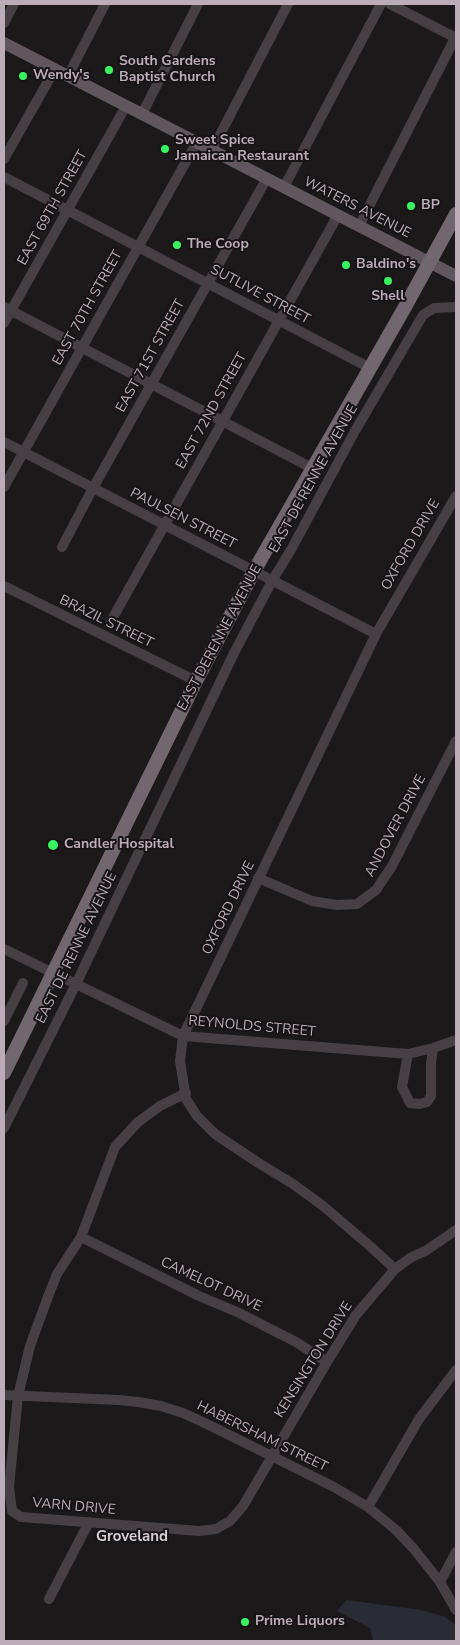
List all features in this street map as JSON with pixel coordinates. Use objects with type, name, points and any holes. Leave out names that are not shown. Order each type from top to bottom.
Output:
[{"type":"highway","name":"EAST DERENNE AVENUE","points":[[4,1073],[196,681],[254,572],[456,214]]},
{"type":"main road","name":"WATERS AVENUE","points":[[4,43],[456,276]]},
{"type":"street","points":[[4,24],[14,4]]},
{"type":"street","points":[[68,76],[105,4]]},
{"type":"street","points":[[142,114],[198,4]]},
{"type":"street","points":[[212,150],[288,4]]},
{"type":"street","points":[[284,187],[381,4]]},
{"type":"street","points":[[359,226],[456,37],[390,4]]},
{"type":"street","points":[[4,159],[55,69]]},
{"type":"street","name":"EAST 69TH STREET","points":[[4,324],[7,309],[67,210],[126,106]]},
{"type":"street","name":"EAST 70TH STREET","points":[[4,487],[197,142]]},
{"type":"street","name":"SUTLIVE STREET","points":[[4,177],[370,368]]},
{"type":"street","name":"EAST 71ST STREET","points":[[62,547],[93,488],[267,178]]},
{"type":"street","name":"EAST 72ND STREET","points":[[111,621],[338,215]]},
{"type":"street","name":"EAST DE RENNE AVENUE","points":[[4,1128],[76,984],[233,654],[272,581],[292,548],[355,431],[423,315],[434,308],[456,307]]},
{"type":"street","points":[[7,309],[312,468]]},
{"type":"street","name":"PAULSEN STREET","points":[[4,442],[376,634]]},
{"type":"street","name":"OXFORD DRIVE","points":[[395,1269],[322,1205],[215,1134],[197,1116],[186,1098],[180,1060],[183,1036],[376,634],[456,496]]},
{"type":"street","name":"BRAZIL STREET","points":[[4,586],[196,681]]},
{"type":"street","name":"ANDOVER DRIVE","points":[[258,878],[312,901],[337,905],[357,904],[376,890],[392,866],[456,741]]},
{"type":"street","name":"REYNOLDS STREET","points":[[4,949],[183,1036],[408,1054],[456,1040]]},
{"type":"street","points":[[4,1021],[22,983]]},
{"type":"street","points":[[408,1054],[402,1087],[410,1103],[420,1104],[427,1102],[430,1096],[433,1048]]},
{"type":"street","name":"VARN DRIVE","points":[[186,1093],[160,1106],[138,1122],[116,1148],[81,1237],[57,1274],[30,1346],[18,1396],[6,1487],[12,1510],[21,1517],[199,1531],[216,1529],[230,1521],[243,1506],[272,1456]]},
{"type":"street","name":"KENSINGTON DRIVE","points":[[272,1456],[356,1315],[395,1269],[456,1230]]},
{"type":"street","name":"CAMELOT DRIVE","points":[[81,1237],[199,1296],[288,1337],[327,1362]]},
{"type":"street","points":[[368,1507],[419,1419],[456,1370]]},
{"type":"street","name":"HABERSHAM STREET","points":[[4,1395],[119,1400],[162,1406],[183,1413],[272,1456],[368,1507],[396,1530],[429,1566],[456,1610]]},
{"type":"street","points":[[50,1599],[89,1522]]},
{"type":"street","points":[[440,1582],[456,1552]]},
{"type":"shaded area","points":[[346,1600],[422,1610],[445,1617],[456,1625],[456,1641],[373,1641],[370,1628],[337,1611]]},
{"type":"place","name":"South Gardens Baptist Church","points":[[109,70]]},
{"type":"place","name":"Wendy's","points":[[23,76]]},
{"type":"place","name":"Sweet Spice Jamaican Restaurant","points":[[165,149]]},
{"type":"place","name":"BP","points":[[411,206]]},
{"type":"place","name":"The Coop","points":[[177,245]]},
{"type":"place","name":"Baldino's","points":[[346,265]]},
{"type":"place","name":"Shell","points":[[388,281]]},
{"type":"place","name":"Candler Hospital","points":[[53,845]]},
{"type":"place","name":"Prime Liquors","points":[[245,1622]]},
{"type":"district","name":"Groveland","points":[[132,1537]]}]
